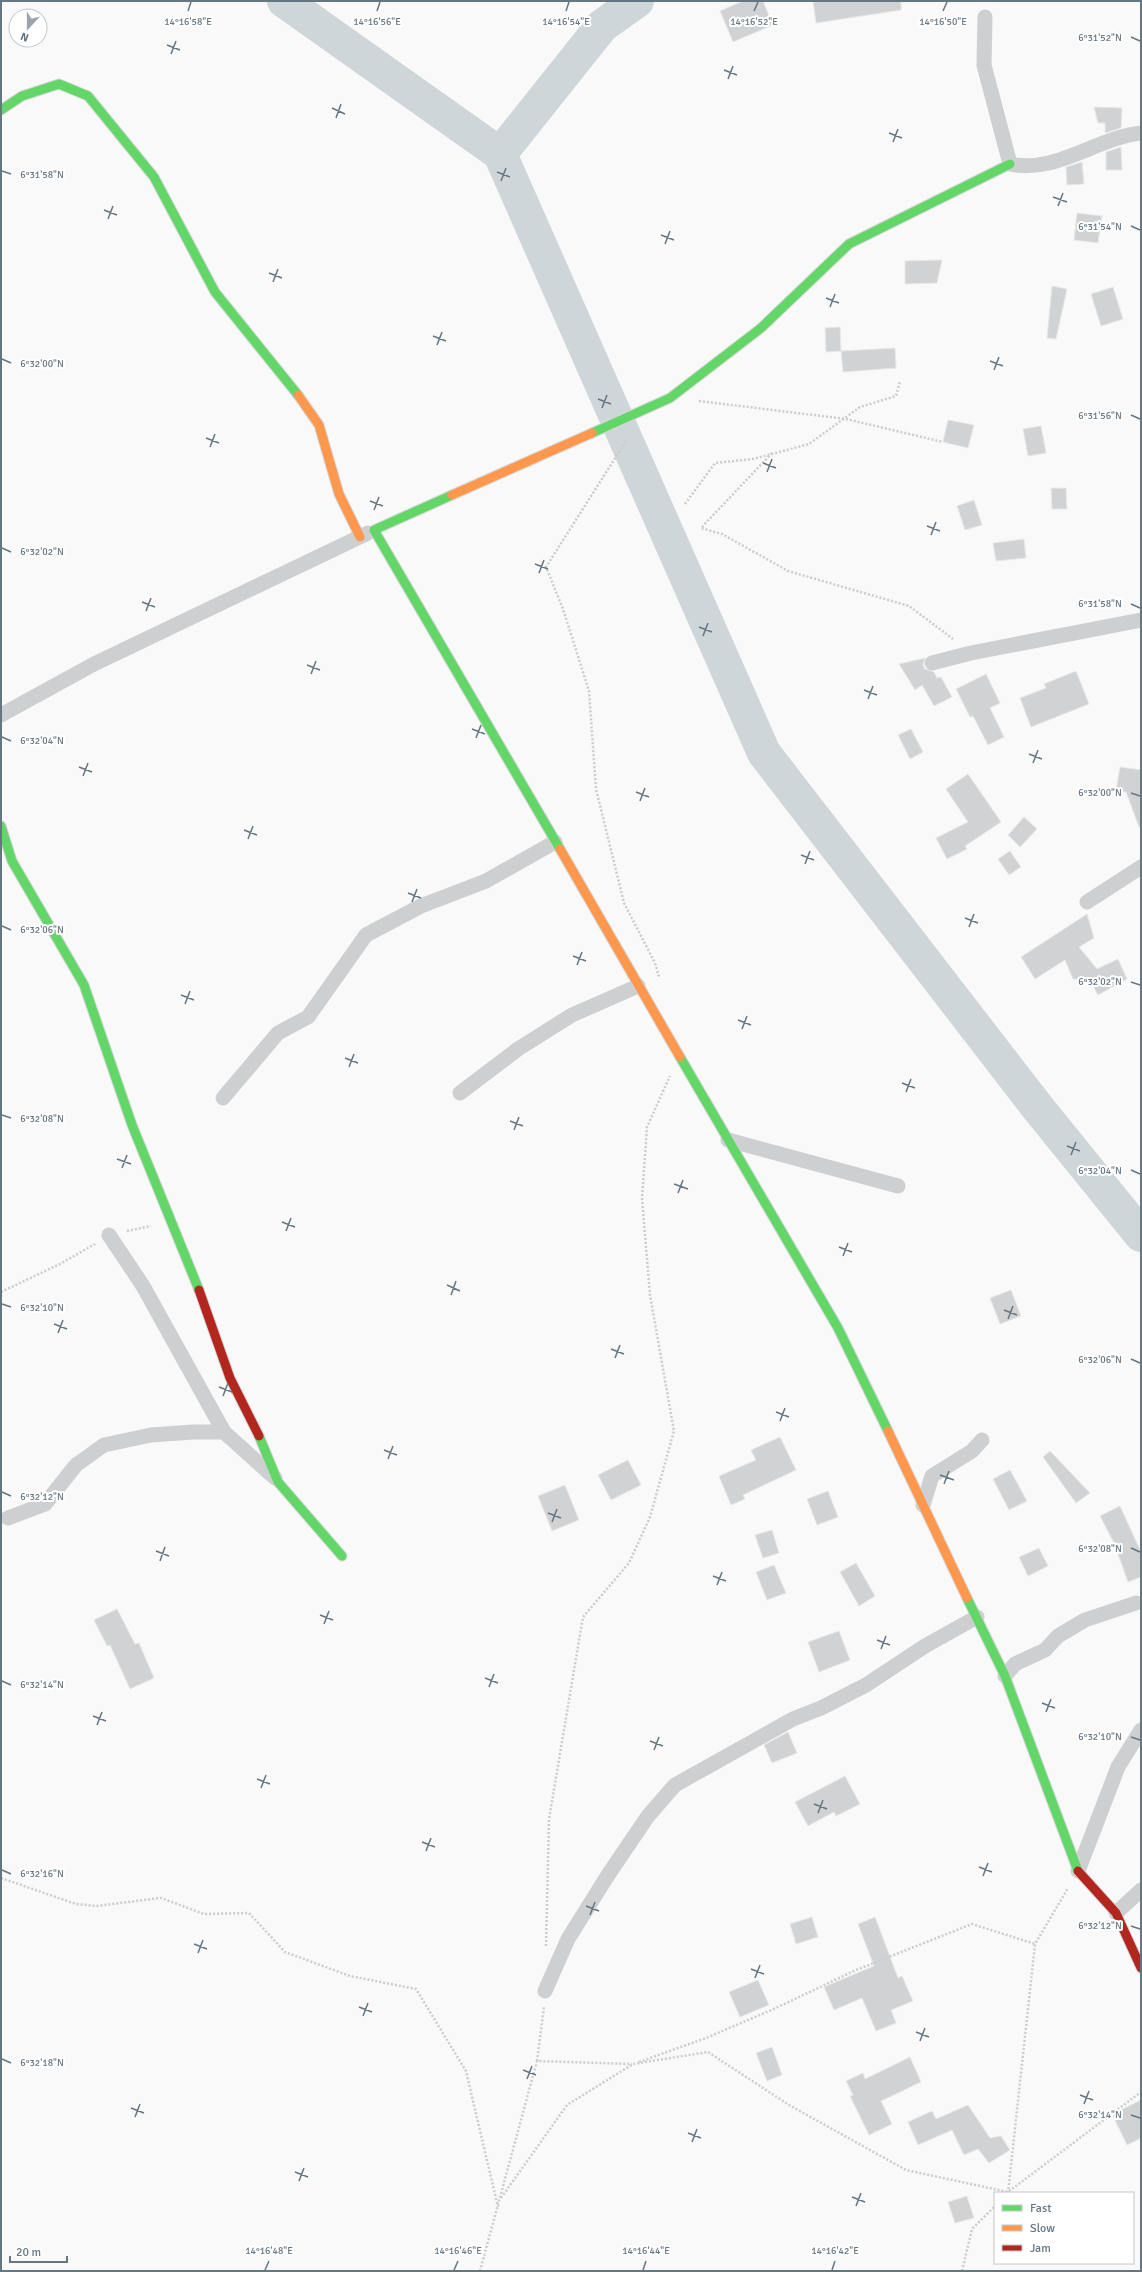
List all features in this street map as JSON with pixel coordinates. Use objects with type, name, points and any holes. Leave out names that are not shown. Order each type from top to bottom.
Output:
[{"type":"street","points":[[985,17],[984,65],[1010,164]]},
{"type":"street","points":[[1,110],[22,96],[60,84],[88,96],[154,177],[214,292],[288,380],[319,425],[339,494],[367,534],[555,842],[838,1328],[1005,1676],[1078,1871],[1116,1913],[1141,1968]]},
{"type":"street","points":[[1,715],[94,664],[367,534],[670,398],[761,328],[849,244],[1010,164],[1025,167],[1057,162],[1092,146],[1141,133]]},
{"type":"street","points":[[932,663],[971,653],[1141,620]]},
{"type":"street","points":[[1,826],[12,860],[84,986],[114,1075],[166,1213],[194,1276],[230,1378],[252,1418],[278,1482]]},
{"type":"street","points":[[223,1098],[278,1032],[308,1017],[366,935],[421,906],[486,881],[555,842]]},
{"type":"street","points":[[1088,902],[1141,867]]},
{"type":"street","points":[[460,1093],[518,1049],[572,1015],[638,986]]},
{"type":"street","points":[[728,1140],[898,1186]]},
{"type":"street","points":[[109,1235],[143,1286],[224,1432],[278,1482],[342,1556]]},
{"type":"street","points":[[8,1518],[45,1504],[76,1465],[104,1445],[151,1435],[193,1432],[224,1432]]},
{"type":"street","points":[[923,1505],[932,1476],[972,1451],[982,1440]]},
{"type":"street","points":[[1005,1676],[1015,1664],[1045,1650],[1058,1636],[1085,1620],[1136,1603]]},
{"type":"street","points":[[544,1991],[568,1939],[604,1882],[648,1816],[675,1785],[793,1719],[822,1708],[866,1685],[925,1646],[977,1617]]},
{"type":"street","points":[[1078,1871],[1118,1767],[1141,1730]]},
{"type":"street","points":[[1116,1913],[1141,1890]]},
{"type":"path","points":[[685,504],[715,463],[753,459],[809,444],[846,419],[860,407],[896,396],[900,381]]},
{"type":"path","points":[[670,398],[846,419],[943,442]]},
{"type":"path","points":[[632,435],[626,440],[546,567],[563,609],[589,691],[596,789],[624,903],[655,963],[659,978]]},
{"type":"path","points":[[772,453],[701,528],[722,534],[788,571],[909,606],[971,653]]},
{"type":"path","points":[[546,1952],[549,1818],[583,1617],[629,1563],[650,1517],[674,1431],[650,1294],[642,1198],[647,1127],[666,1080],[681,1059]]},
{"type":"path","points":[[1,1292],[60,1264],[109,1235],[152,1226],[166,1213]]},
{"type":"path","points":[[1008,2192],[1035,1944],[1078,1871]]},
{"type":"path","points":[[1,1878],[76,1904],[96,1906],[161,1898],[204,1914],[249,1913],[285,1952],[350,1976],[416,1989],[466,2071],[498,2208]]},
{"type":"path","points":[[501,2198],[567,2105],[633,2064],[706,2038],[776,2008],[856,1970],[972,1924],[1035,1944]]},
{"type":"path","points":[[480,2271],[537,2061],[544,2013],[544,1991]]},
{"type":"path","points":[[537,2061],[633,2064],[708,2052],[789,2105],[906,2170],[1004,2192]]},
{"type":"path","points":[[1009,2192],[1141,2092]]},
{"type":"path","points":[[962,2271],[972,2229],[994,2207]]},
{"type":"building","points":[[743,1],[763,1],[773,25],[733,42],[720,11]]},
{"type":"building","points":[[813,1],[901,1],[901,10],[816,23]]},
{"type":"building","points":[[1094,107],[1122,108],[1121,128],[1105,133],[1105,123],[1098,123]]},
{"type":"building","points":[[1121,147],[1122,170],[1106,170],[1106,152]]},
{"type":"building","points":[[1082,162],[1084,184],[1067,185],[1066,167]]},
{"type":"building","points":[[1077,213],[1102,216],[1098,243],[1074,240]]},
{"type":"building","points":[[942,260],[937,283],[905,284],[905,261]]},
{"type":"building","points":[[1052,286],[1067,289],[1056,339],[1047,338]]},
{"type":"building","points":[[1113,287],[1123,319],[1101,326],[1091,294]]},
{"type":"building","points":[[840,327],[841,351],[826,352],[825,328]]},
{"type":"building","points":[[895,348],[896,368],[843,372],[841,351]]},
{"type":"building","points":[[948,420],[974,425],[968,448],[943,442]]},
{"type":"building","points":[[1041,426],[1046,453],[1028,456],[1023,429]]},
{"type":"building","points":[[1051,488],[1066,488],[1067,509],[1052,509]]},
{"type":"building","points":[[974,500],[982,525],[965,530],[957,506]]},
{"type":"building","points":[[1024,539],[1026,558],[996,561],[993,543]]},
{"type":"building","points":[[925,658],[923,665],[925,669],[934,672],[937,678],[941,677],[952,697],[934,706],[922,685],[915,690],[899,664]]},
{"type":"building","points":[[1076,671],[1089,704],[1031,727],[1020,698],[1046,688],[1044,684]]},
{"type":"building","points":[[986,674],[1000,703],[990,708],[1004,737],[988,745],[973,716],[970,717],[956,689]]},
{"type":"building","points":[[911,729],[923,752],[910,759],[898,735]]},
{"type":"building","points":[[1120,767],[1141,770],[1141,827],[1139,827],[1126,792],[1116,791]]},
{"type":"building","points":[[968,774],[1001,822],[965,846],[967,849],[947,859],[936,838],[968,822],[946,789]]},
{"type":"building","points":[[1024,817],[1037,829],[1020,847],[1008,835]]},
{"type":"building","points":[[1010,851],[1021,867],[1009,875],[998,859]]},
{"type":"building","points":[[1087,914],[1094,938],[1079,947],[1097,969],[1118,959],[1127,979],[1098,995],[1090,980],[1073,979],[1065,960],[1035,979],[1021,957]]},
{"type":"building","points":[[1011,1290],[1021,1316],[1000,1324],[990,1298]]},
{"type":"building","points":[[780,1437],[796,1470],[743,1495],[745,1499],[731,1505],[719,1476],[756,1460],[751,1450]]},
{"type":"building","points":[[1050,1451],[1090,1493],[1076,1503],[1043,1457]]},
{"type":"building","points":[[628,1460],[641,1485],[611,1500],[598,1475]]},
{"type":"building","points":[[1010,1470],[1027,1501],[1009,1510],[993,1479]]},
{"type":"building","points":[[565,1485],[579,1520],[552,1531],[538,1496]]},
{"type":"building","points":[[828,1491],[838,1517],[817,1525],[807,1499]]},
{"type":"building","points":[[1120,1506],[1141,1552],[1141,1577],[1128,1582],[1114,1543],[1100,1516]]},
{"type":"building","points":[[772,1530],[779,1553],[763,1558],[755,1535]]},
{"type":"building","points":[[1039,1548],[1048,1566],[1028,1576],[1019,1557]]},
{"type":"building","points":[[856,1563],[875,1596],[859,1606],[840,1572]]},
{"type":"building","points":[[774,1565],[786,1593],[767,1600],[756,1572]]},
{"type":"building","points":[[117,1609],[135,1644],[139,1643],[154,1678],[130,1689],[110,1645],[107,1646],[94,1620]]},
{"type":"building","points":[[839,1631],[850,1660],[819,1672],[808,1642]]},
{"type":"building","points":[[788,1732],[797,1753],[772,1763],[764,1745]]},
{"type":"building","points":[[845,1776],[860,1804],[836,1816],[834,1812],[808,1826],[795,1802]]},
{"type":"building","points":[[812,1917],[818,1937],[796,1944],[790,1924]]},
{"type":"building","points":[[875,1917],[898,1978],[902,1976],[913,2001],[891,2010],[896,2023],[876,2031],[862,1998],[834,2010],[824,1987],[874,1966],[858,1924]]},
{"type":"building","points":[[758,1980],[769,2005],[740,2017],[729,1992]]},
{"type":"building","points":[[772,2047],[782,2075],[767,2081],[756,2053]]},
{"type":"building","points":[[910,2057],[921,2082],[881,2101],[892,2124],[869,2135],[850,2096],[853,2095],[846,2081],[863,2073],[865,2079]]},
{"type":"building","points":[[1141,2100],[1141,2138],[1127,2145],[1112,2114]]},
{"type":"building","points":[[968,2105],[990,2138],[1001,2136],[1010,2150],[989,2163],[978,2149],[964,2155],[952,2130],[918,2145],[908,2122],[932,2111],[936,2119]]},
{"type":"building","points":[[967,2196],[974,2218],[955,2223],[948,2202]]},
{"type":"waterway","points":[[284,1],[500,154]]},
{"type":"waterway","points":[[637,1],[602,26],[500,154],[764,753],[1038,1108],[1141,1235]]},
{"type":"traffic: fast","points":[[1,110],[22,96],[59,84],[88,96],[154,177],[215,292],[298,395]]},
{"type":"traffic: fast","points":[[592,433],[670,398],[761,328],[849,244],[1010,164]]},
{"type":"traffic: fast","points":[[452,495],[374,530],[560,849]]},
{"type":"traffic: fast","points":[[1,826],[12,861],[84,985],[132,1125],[199,1290]]},
{"type":"traffic: fast","points":[[680,1057],[838,1328],[888,1431]]},
{"type":"traffic: fast","points":[[259,1436],[278,1482],[342,1556]]},
{"type":"traffic: fast","points":[[967,1598],[1005,1676],[1078,1871]]},
{"type":"traffic: slow","points":[[298,395],[319,425],[339,494],[360,537]]},
{"type":"traffic: slow","points":[[452,495],[592,433]]},
{"type":"traffic: slow","points":[[560,849],[680,1057]]},
{"type":"traffic: slow","points":[[888,1431],[967,1598]]},
{"type":"traffic: jam","points":[[199,1290],[230,1378],[259,1436]]},
{"type":"traffic: jam","points":[[1078,1871],[1116,1913],[1141,1968]]}]
